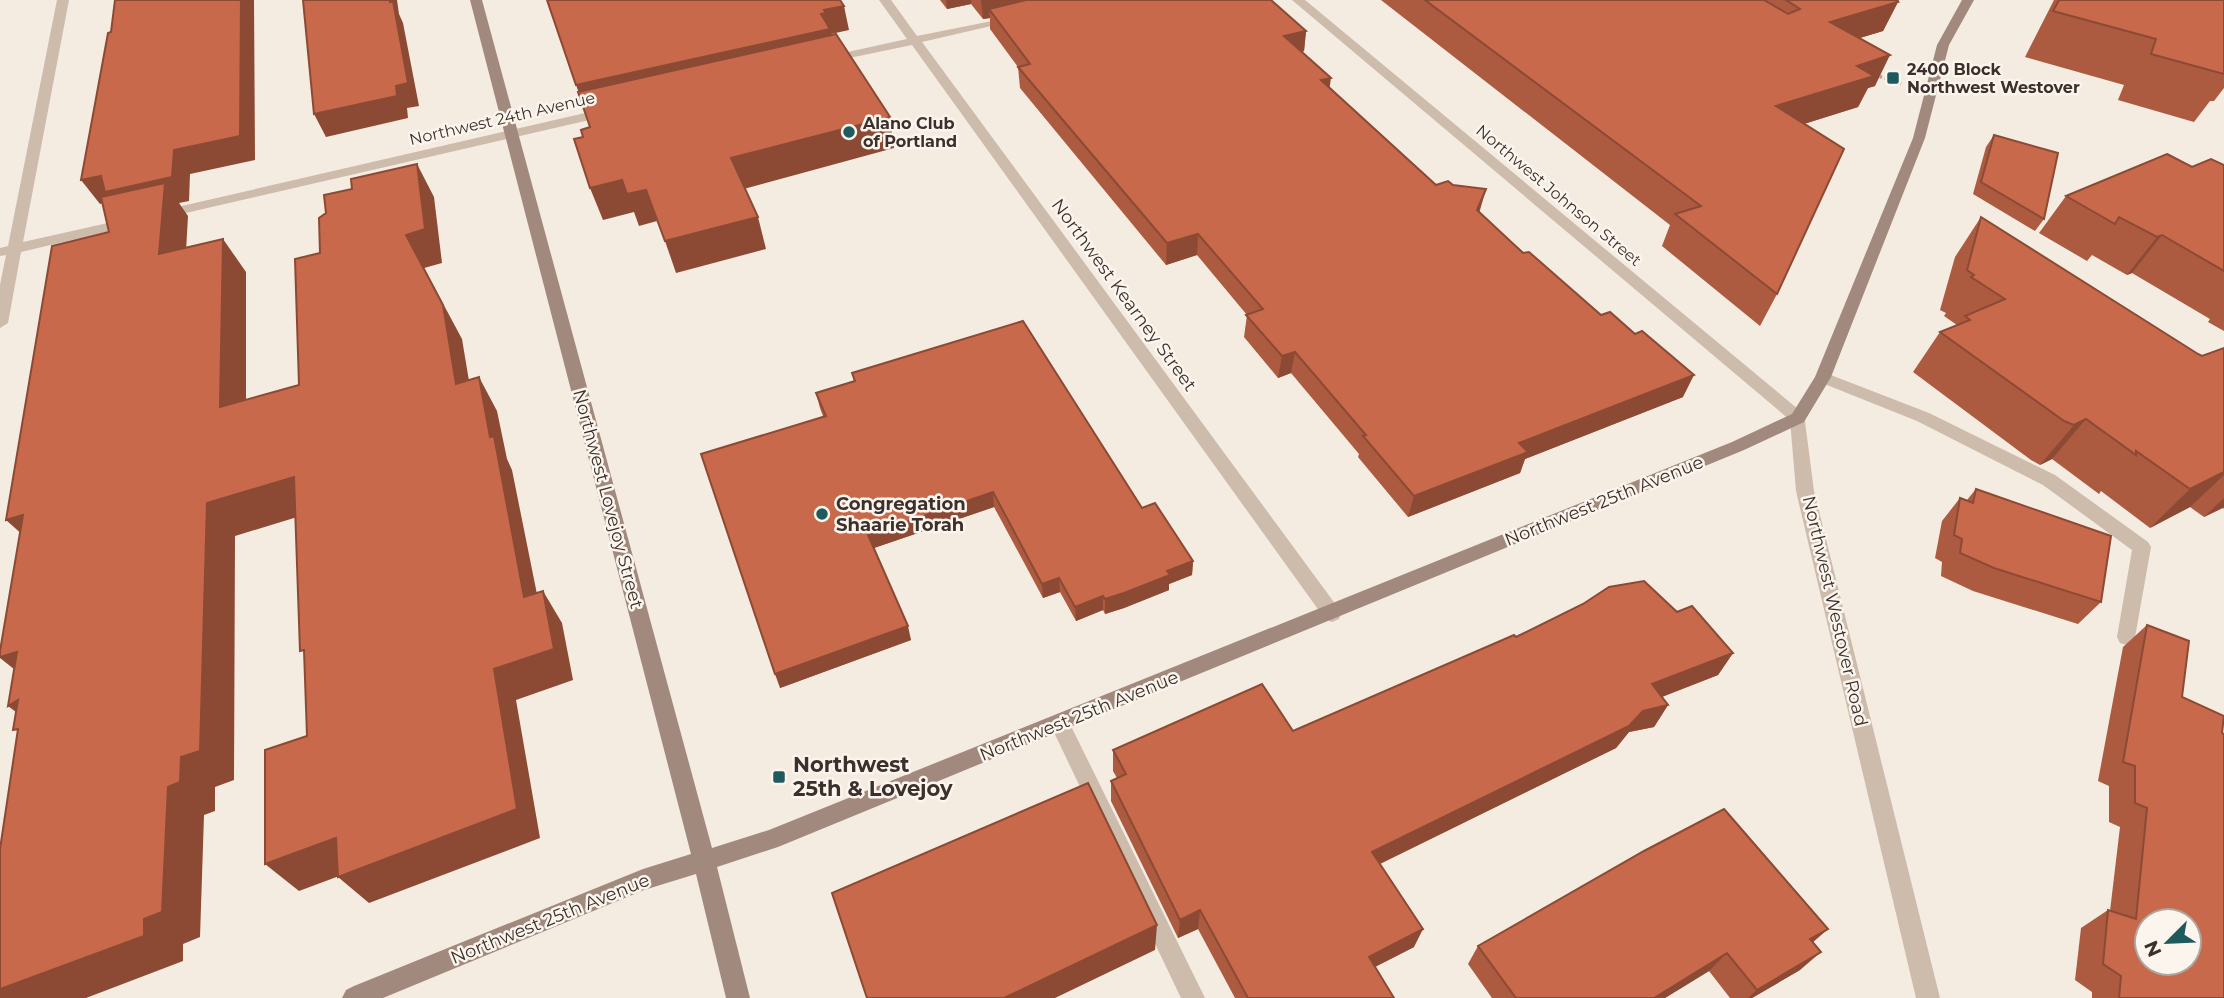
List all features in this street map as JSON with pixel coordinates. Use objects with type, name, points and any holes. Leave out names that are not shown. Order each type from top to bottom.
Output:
[{"type":"street","points":[[0,323],[7,250],[63,0]]},
{"type":"street","name":"Northwest Lovejoy Street","points":[[476,0],[705,862],[738,998]]},
{"type":"street","name":"Northwest Kearney Street","points":[[885,0],[1332,614]]},
{"type":"street","name":"Northwest Johnson Street","points":[[1298,0],[1798,418]]},
{"type":"street","points":[[1798,418],[1823,377],[1919,138],[1943,45],[1968,0]]},
{"type":"street","points":[[812,64],[1031,14]]},
{"type":"street","name":"Northwest 24th Avenue","points":[[7,250],[615,110]]},
{"type":"street","points":[[1823,377],[1923,417],[2049,481],[2142,547],[2127,637]]},
{"type":"street","name":"Northwest 25th Avenue","points":[[354,998],[615,890],[769,840],[1060,724],[1738,446],[1798,418]]},
{"type":"street","name":"Northwest Westover Road","points":[[1798,418],[1805,491],[1928,998]]},
{"type":"street","points":[[1060,724],[1193,998]]},
{"type":"path","points":[[1867,71],[1878,78],[1932,92]]},
{"type":"building","points":[[115,0],[241,0],[240,136],[174,150],[172,177],[105,192],[101,176],[81,180]]},
{"type":"building","points":[[303,0],[393,1],[408,83],[396,86],[397,96],[314,114]]},
{"type":"building","points":[[547,0],[840,0],[844,6],[824,10],[826,13],[821,14],[830,29],[576,85]]},
{"type":"building","points":[[1026,0],[1271,0],[1306,31],[1284,36],[1331,78],[1321,80],[1436,185],[1448,181],[1453,185],[1486,189],[1477,210],[1523,253],[1529,252],[1601,315],[1610,312],[1635,334],[1642,331],[1694,375],[1519,443],[1528,452],[1414,496],[1295,352],[1282,356],[1246,315],[1263,309],[1198,234],[1167,243],[1018,67],[1030,64],[989,9]]},
{"type":"building","points":[[1425,0],[1764,0],[1788,14],[1800,9],[1786,0],[1898,2],[1830,22],[1890,55],[1857,66],[1874,76],[1776,106],[1844,149],[1777,294],[1675,214],[1701,206]]},
{"type":"building","points":[[2059,0],[2224,0],[2224,74],[2151,54],[2156,39],[2053,11]]},
{"type":"building","points":[[836,34],[890,117],[731,158],[758,217],[665,241],[646,190],[627,194],[622,180],[590,188],[574,139],[583,137],[581,130],[590,127],[578,92]]},
{"type":"building","points":[[1994,135],[2058,153],[2044,219],[1981,182]]},
{"type":"building","points":[[2167,154],[2192,167],[2211,159],[2224,165],[2224,271],[2162,235],[2157,237],[2119,217],[2115,224],[2066,196]]},
{"type":"building","points":[[417,164],[425,229],[406,235],[443,305],[456,384],[479,377],[490,437],[494,436],[524,597],[543,591],[554,649],[494,669],[517,809],[338,877],[336,838],[265,864],[265,750],[307,736],[304,650],[300,651],[294,477],[207,503],[200,751],[181,757],[180,782],[168,787],[162,912],[144,919],[144,936],[0,989],[0,849],[18,729],[13,730],[18,700],[8,706],[17,652],[0,657],[0,651],[23,515],[6,520],[52,246],[109,232],[101,197],[165,183],[159,254],[223,239],[220,407],[299,385],[295,259],[320,253],[319,218],[326,213],[324,195],[352,189],[351,179]]},
{"type":"building","points":[[1981,217],[2198,354],[2202,356],[2224,348],[2224,472],[2190,489],[2086,419],[2074,425],[2064,421],[1940,332],[1970,320],[1965,316],[2005,299],[1971,277],[1974,275],[1967,270]]},
{"type":"building","name":"Congregation Shaarie Torah","points":[[1023,321],[1142,508],[1155,503],[1193,561],[1167,571],[1170,575],[1124,593],[1105,599],[1103,596],[1075,607],[1059,578],[1042,584],[993,492],[868,535],[908,626],[775,674],[701,454],[826,416],[816,393],[855,381],[852,373]]},
{"type":"building","points":[[1976,489],[2111,536],[2101,602],[1994,568],[1960,553],[1962,539],[1954,535],[1960,498],[1973,503]]},
{"type":"building","points":[[1644,581],[1677,612],[1692,606],[1733,653],[1652,684],[1668,705],[1643,711],[1629,726],[1372,852],[1423,929],[1369,957],[1394,998],[1248,998],[1200,910],[1180,920],[1111,781],[1126,774],[1113,750],[1262,684],[1293,731],[1514,635],[1516,637],[1583,604],[1609,587]]},
{"type":"building","points":[[2147,625],[2189,641],[2182,697],[2224,716],[2224,998],[2119,998],[2121,976],[2103,964],[2108,910],[2133,918],[2133,977],[2203,977],[2203,907],[2137,907],[2147,808],[2135,803],[2135,766],[2123,762]]},
{"type":"building","points":[[1088,783],[1157,925],[1004,998],[867,998],[832,893]]},
{"type":"building","points":[[1724,809],[1828,929],[1810,939],[1821,952],[1757,990],[1727,953],[1654,998],[1516,998],[1478,946],[1644,851]]},
{"type":"place","name":"2400 Block Northwest Westover","points":[[1893,78]]},
{"type":"place","name":"Alano Club of Portland","points":[[849,132]]},
{"type":"place","name":"Congregation Shaarie Torah","points":[[822,514]]},
{"type":"place","name":"Northwest 25th & Lovejoy","points":[[779,777]]}]
